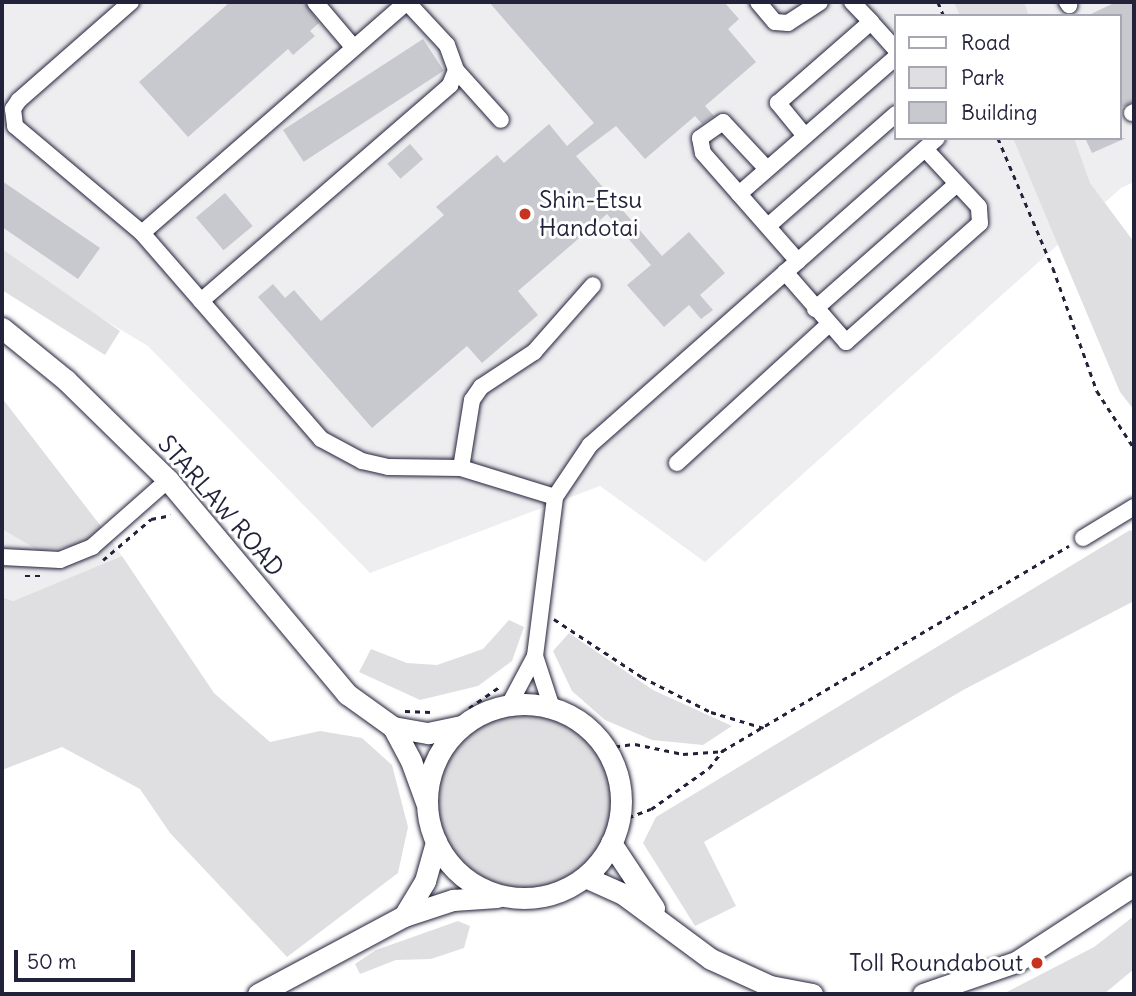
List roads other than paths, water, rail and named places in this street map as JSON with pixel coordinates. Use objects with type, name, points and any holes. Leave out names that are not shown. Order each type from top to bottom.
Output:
[{"type":"main road","name":"STARLAW ROAD","points":[[2,328],[66,380],[168,480],[347,694],[393,727]]},
{"type":"main road","points":[[258,994],[404,916],[453,900],[530,898],[559,891],[584,877],[611,843],[619,821],[617,773],[605,748],[585,726],[552,708],[509,705],[485,712],[461,726],[443,745],[433,767],[426,804]]},
{"type":"main road","points":[[393,727],[428,733],[461,726]]},
{"type":"main road","points":[[393,727],[411,761],[436,842],[458,872],[499,897]]},
{"type":"main road","points":[[404,916],[425,881],[436,842]]},
{"type":"main road","points":[[611,843],[636,884],[669,926]]},
{"type":"main road","points":[[584,877],[623,894],[711,958],[770,986],[812,994]]},
{"type":"main road","points":[[923,994],[1016,962],[1134,885]]},
{"type":"street","points":[[131,2],[19,100],[7,117],[20,132],[142,233],[306,423],[339,452],[388,467],[461,468],[555,497]]},
{"type":"street","points":[[315,2],[354,48]]},
{"type":"street","points":[[142,233],[407,2],[447,45],[456,70],[501,120]]},
{"type":"street","points":[[758,2],[775,22],[788,23],[820,2]]},
{"type":"street","points":[[852,2],[894,48]]},
{"type":"street","points":[[805,136],[778,103],[871,22]]},
{"type":"street","points":[[739,194],[894,59]]},
{"type":"street","points":[[201,301],[450,85],[456,70]]},
{"type":"street","points":[[768,226],[894,116]]},
{"type":"street","points":[[768,169],[729,126],[716,123],[700,138],[703,153],[798,261]]},
{"type":"street","points":[[509,705],[535,656],[555,497],[590,445],[785,272],[932,144],[957,184],[979,208],[980,223],[846,342],[785,272]]},
{"type":"street","points":[[815,309],[957,184]]},
{"type":"street","points":[[461,468],[472,400],[481,387],[534,352],[593,285]]},
{"type":"street","points":[[677,463],[829,324]]},
{"type":"street","points":[[2,557],[60,560],[92,547],[168,480]]},
{"type":"street","points":[[1083,538],[1134,507]]},
{"type":"street","points":[[535,656],[552,708]]},
{"type":"place","name":"Shin-Etsu Handotai","points":[[525,214]]},
{"type":"place","name":"Toll Roundabout","points":[[1037,963]]}]
